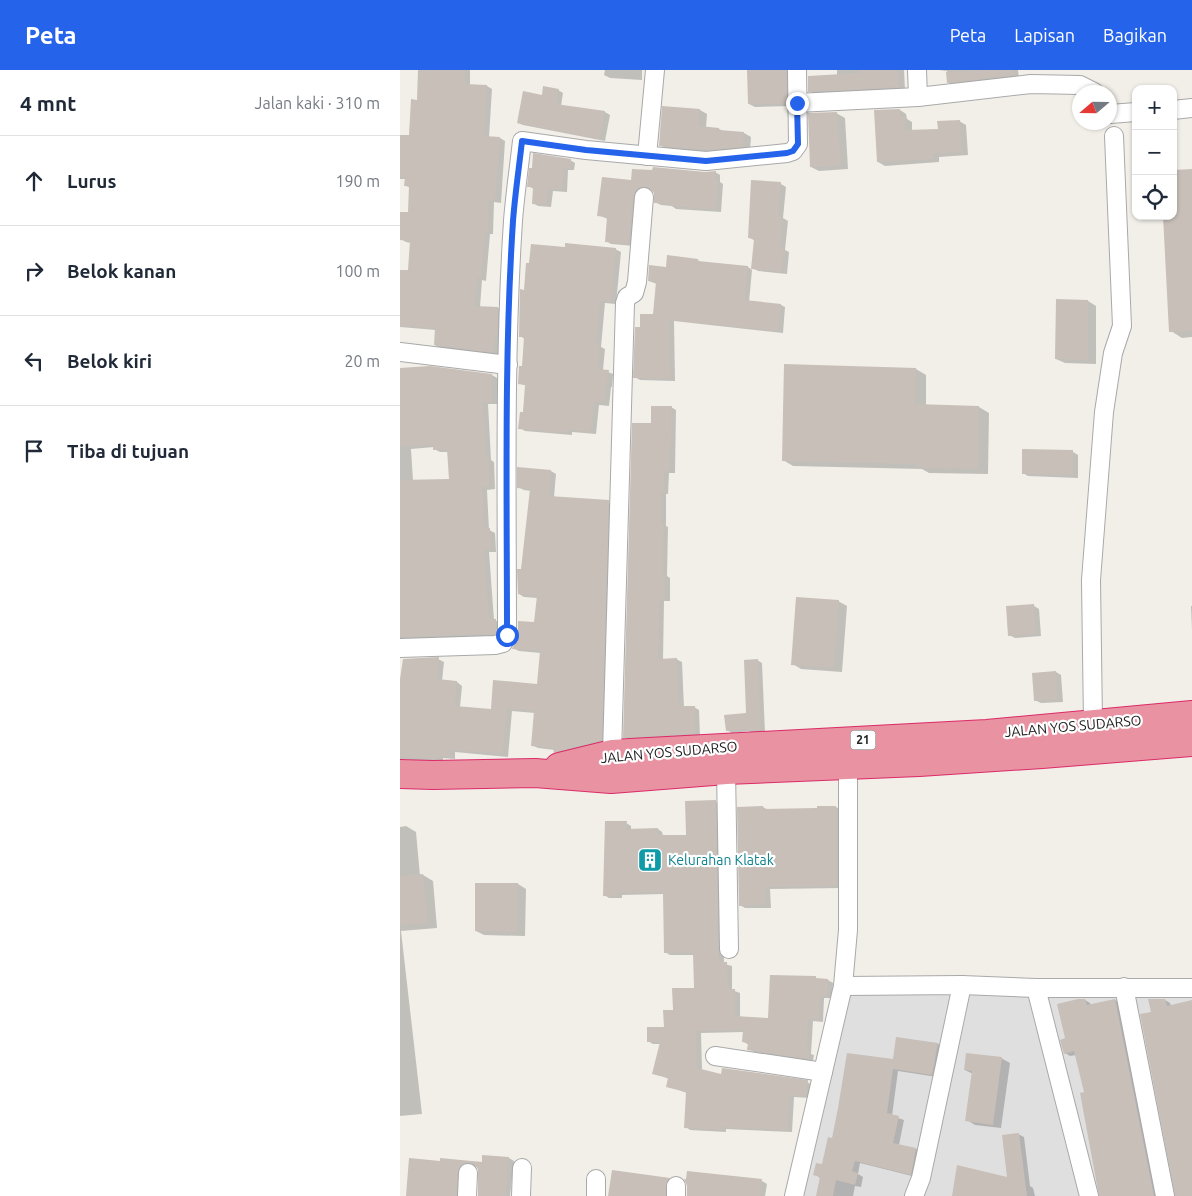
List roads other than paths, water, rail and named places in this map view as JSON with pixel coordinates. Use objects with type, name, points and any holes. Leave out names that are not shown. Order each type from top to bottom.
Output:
[{"type":"highway","name":"JALAN YOS SUDARSO","points":[[536,773],[611,778],[726,770],[987,734],[1093,723],[1192,716]]},
{"type":"highway","name":"JALAN YOS SUDARSO","points":[[536,773],[612,754],[848,752],[919,762],[1192,742]]},
{"type":"highway","name":"21","points":[[400,774],[536,773]]},
{"type":"street","points":[[647,156],[655,70]]},
{"type":"street","points":[[400,648],[495,645],[503,643],[507,635],[507,454],[510,275],[522,141],[706,161],[787,153],[793,151],[798,144],[797,70]]},
{"type":"street","points":[[917,70],[918,97]]},
{"type":"street","points":[[797,103],[918,97],[1030,77],[1080,85]]},
{"type":"street","points":[[1177,110],[1192,108]]},
{"type":"street","points":[[1117,113],[1132,112]]},
{"type":"street","points":[[1093,723],[1091,580],[1104,412],[1113,353],[1122,326],[1114,136]]},
{"type":"street","points":[[612,754],[625,303],[627,297],[634,293],[637,282],[644,197]]},
{"type":"street","points":[[400,352],[508,365]]},
{"type":"street","points":[[794,1196],[843,986],[848,930],[848,752]]},
{"type":"street","points":[[726,770],[729,950]]},
{"type":"street","points":[[843,986],[962,985],[1036,988],[1192,988]]},
{"type":"street","points":[[914,1196],[921,1178],[962,985]]},
{"type":"street","points":[[1124,987],[1165,1196]]},
{"type":"street","points":[[1036,988],[1088,1196]]},
{"type":"street","points":[[715,1056],[824,1072]]},
{"type":"street","points":[[521,1196],[522,1168]]},
{"type":"street","points":[[467,1196],[468,1173]]},
{"type":"place","name":"Kelurahan Klatak","points":[[650,860]]}]
